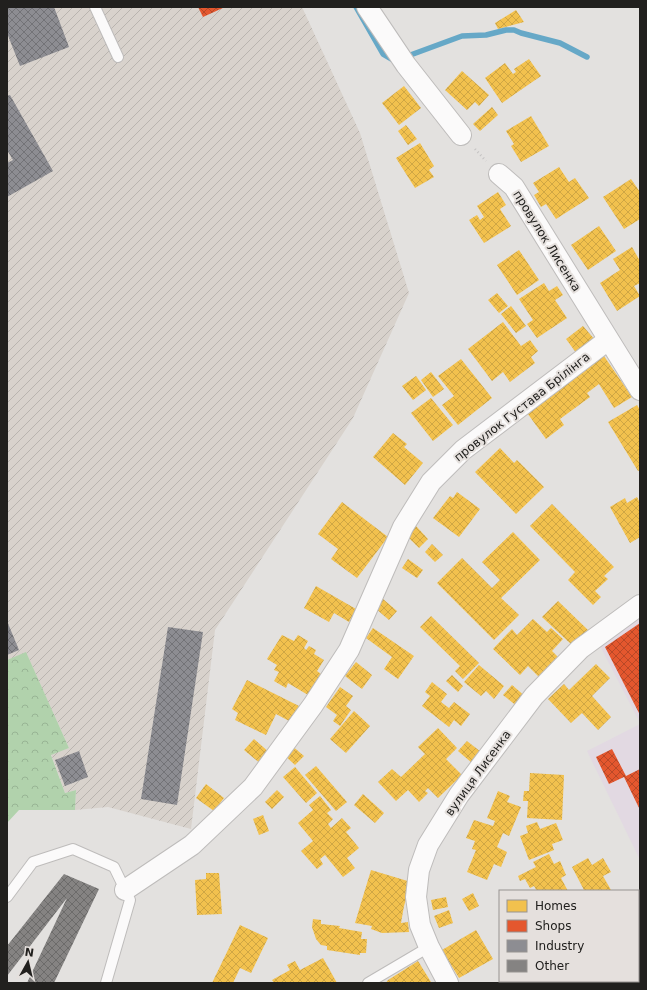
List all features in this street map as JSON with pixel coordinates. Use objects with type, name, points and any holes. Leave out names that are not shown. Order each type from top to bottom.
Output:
[{"type":"street","points":[[367,7],[406,65],[461,135]]},
{"type":"street","name":"провулок Лисенка","points":[[499,174],[514,187],[640,390]]},
{"type":"street","name":"провулок Густава Брілінга","points":[[125,890],[192,845],[253,787],[313,705],[349,650],[403,527],[431,482],[463,450],[608,340]]},
{"type":"street","name":"вулиця Лисенка","points":[[448,983],[428,947],[420,925],[416,897],[419,870],[428,844],[459,795],[534,696],[580,649],[640,605]]},
{"type":"lane","points":[[95,7],[118,57]]},
{"type":"lane","points":[[7,897],[33,862],[73,849],[114,867],[130,900],[106,983]]},
{"type":"lane","points":[[368,983],[428,947]]},
{"type":"path","points":[[461,135],[499,174]]},
{"type":"shaded area","points":[[7,7],[302,7],[360,133],[409,293],[353,418],[215,630],[191,829],[108,807],[75,810],[76,790],[65,793],[51,754],[69,748],[26,653],[7,660]]},
{"type":"shaded area","points":[[640,611],[640,723],[598,642]]},
{"type":"shaded area","points":[[640,724],[640,860],[587,751]]},
{"type":"green space","points":[[26,652],[69,748],[51,755],[65,793],[76,790],[75,810],[19,810],[7,823],[7,660]]},
{"type":"building: Homes","points":[[516,10],[524,22],[498,29],[495,23]]},
{"type":"building: Homes","points":[[529,59],[541,76],[502,103],[485,78],[505,63],[513,74],[516,72],[514,69]]},
{"type":"building: Homes","points":[[462,71],[489,95],[479,106],[475,102],[467,110],[445,90]]},
{"type":"building: Homes","points":[[404,86],[421,108],[399,125],[382,103]]},
{"type":"building: Homes","points":[[492,107],[498,115],[480,131],[473,124]]},
{"type":"building: Homes","points":[[531,116],[549,146],[521,162],[511,146],[514,144],[506,131]]},
{"type":"building: Homes","points":[[406,125],[417,139],[408,145],[398,131]]},
{"type":"building: Homes","points":[[420,143],[434,166],[429,170],[434,177],[415,188],[396,158]]},
{"type":"building: Homes","points":[[559,167],[569,182],[575,178],[589,198],[556,219],[546,204],[541,207],[534,195],[539,192],[533,183]]},
{"type":"building: Homes","points":[[631,179],[640,192],[640,219],[624,229],[603,197]]},
{"type":"building: Homes","points":[[498,192],[506,205],[500,209],[511,226],[484,243],[469,220],[477,215],[480,220],[484,217],[477,206]]},
{"type":"building: Homes","points":[[599,226],[616,251],[588,270],[571,245]]},
{"type":"building: Homes","points":[[632,247],[640,261],[640,283],[634,286],[640,296],[617,311],[600,283],[620,270],[613,259]]},
{"type":"building: Homes","points":[[519,250],[539,280],[517,295],[497,265]]},
{"type":"building: Homes","points":[[544,283],[549,291],[557,286],[563,295],[555,300],[567,318],[537,338],[527,324],[533,320],[519,299]]},
{"type":"building: Homes","points":[[497,293],[508,306],[499,313],[488,300]]},
{"type":"building: Homes","points":[[511,306],[526,326],[516,333],[501,314]]},
{"type":"building: Homes","points":[[503,322],[521,346],[530,340],[538,351],[531,357],[535,363],[510,382],[503,372],[492,381],[468,349]]},
{"type":"building: Homes","points":[[583,326],[595,340],[577,354],[566,339]]},
{"type":"building: Homes","points":[[604,356],[632,397],[614,408],[599,384],[587,393],[590,397],[560,419],[564,425],[546,439],[525,410]]},
{"type":"building: Homes","points":[[461,359],[492,398],[458,425],[442,405],[454,396],[438,376]]},
{"type":"building: Homes","points":[[431,372],[444,389],[433,397],[421,380]]},
{"type":"building: Homes","points":[[416,376],[426,390],[413,400],[402,386]]},
{"type":"building: Homes","points":[[431,398],[453,425],[433,441],[411,413]]},
{"type":"building: Homes","points":[[637,405],[640,410],[640,470],[638,471],[608,422]]},
{"type":"building: Homes","points":[[393,433],[407,444],[404,447],[423,463],[405,485],[373,457]]},
{"type":"building: Homes","points":[[500,448],[514,463],[517,460],[544,487],[516,514],[475,472]]},
{"type":"building: Homes","points":[[457,492],[480,509],[459,537],[433,518],[450,496],[453,498]]},
{"type":"building: Homes","points":[[637,497],[640,503],[640,537],[630,543],[610,507],[625,498],[627,503]]},
{"type":"building: Homes","points":[[342,502],[388,537],[357,578],[331,559],[338,549],[318,534]]},
{"type":"building: Homes","points":[[552,504],[614,567],[604,576],[608,579],[595,591],[601,597],[593,605],[568,580],[575,572],[530,526]]},
{"type":"building: Homes","points":[[416,526],[428,539],[419,548],[406,535]]},
{"type":"building: Homes","points":[[513,532],[540,560],[501,598],[519,615],[494,640],[437,583],[462,558],[492,588],[500,580],[482,562]]},
{"type":"building: Homes","points":[[432,544],[443,555],[435,562],[425,552]]},
{"type":"building: Homes","points":[[408,559],[423,570],[417,578],[402,568]]},
{"type":"building: Homes","points":[[316,586],[356,609],[349,622],[334,613],[329,622],[304,608]]},
{"type":"building: Homes","points":[[383,599],[397,611],[389,620],[375,608]]},
{"type":"building: Homes","points":[[558,601],[588,630],[573,646],[542,617]]},
{"type":"building: Homes","points":[[431,616],[479,663],[463,679],[455,671],[460,666],[420,627]]},
{"type":"building: Homes","points":[[533,619],[547,632],[551,628],[563,639],[552,651],[560,659],[541,679],[528,666],[520,675],[493,649],[512,629],[517,635]]},
{"type":"building: Homes","points":[[373,628],[414,656],[398,679],[384,669],[392,657],[366,638]]},
{"type":"building: Homes","points":[[282,635],[294,641],[298,635],[308,641],[304,648],[306,650],[309,646],[316,650],[314,654],[324,660],[317,671],[321,674],[308,695],[288,683],[286,688],[274,681],[279,672],[274,670],[277,665],[267,659]]},
{"type":"building: Homes","points":[[356,662],[372,675],[362,689],[345,676]]},
{"type":"building: Homes","points":[[596,664],[610,678],[592,696],[611,717],[598,730],[582,713],[571,723],[548,699],[564,684],[569,690]]},
{"type":"building: Homes","points":[[479,665],[504,686],[494,699],[486,691],[481,696],[464,682]]},
{"type":"building: Homes","points":[[452,675],[463,686],[458,692],[446,681]]},
{"type":"building: Homes","points":[[247,680],[299,706],[291,722],[276,714],[266,735],[235,720],[238,713],[232,709]]},
{"type":"building: Homes","points":[[432,682],[447,694],[441,702],[449,708],[454,702],[470,714],[461,726],[454,720],[449,727],[422,706],[430,696],[425,692]]},
{"type":"building: Homes","points":[[512,685],[526,697],[518,707],[503,695]]},
{"type":"building: Homes","points":[[340,687],[353,696],[346,706],[351,710],[340,726],[333,721],[337,715],[326,707]]},
{"type":"building: Homes","points":[[354,711],[370,726],[346,753],[330,739]]},
{"type":"building: Homes","points":[[438,728],[457,748],[446,759],[462,775],[438,798],[428,788],[425,791],[428,793],[419,802],[408,790],[396,801],[378,782],[392,769],[401,777],[425,754],[418,747]]},
{"type":"building: Homes","points":[[254,739],[270,753],[261,764],[244,750]]},
{"type":"building: Homes","points":[[467,741],[481,752],[472,763],[458,751]]},
{"type":"building: Homes","points":[[291,745],[304,756],[295,765],[283,754]]},
{"type":"building: Homes","points":[[316,766],[347,802],[336,811],[305,775]]},
{"type":"building: Homes","points":[[295,767],[317,793],[306,803],[283,777]]},
{"type":"building: Homes","points":[[530,773],[564,775],[562,820],[527,818],[528,801],[523,801],[524,791],[529,791]]},
{"type":"building: Homes","points":[[206,784],[224,798],[214,811],[196,798]]},
{"type":"building: Homes","points":[[277,790],[284,797],[272,809],[265,802]]},
{"type":"building: Homes","points":[[498,791],[510,796],[507,802],[521,807],[509,836],[503,833],[497,847],[507,852],[501,867],[494,864],[487,880],[467,872],[476,850],[472,849],[475,841],[466,838],[474,820],[493,826],[495,821],[487,818]]},
{"type":"building: Homes","points":[[363,794],[384,813],[375,823],[354,805]]},
{"type":"building: Homes","points":[[320,796],[331,810],[327,813],[333,819],[328,824],[331,828],[342,818],[351,828],[346,832],[359,848],[347,858],[355,868],[343,877],[325,855],[320,859],[323,864],[317,869],[301,851],[313,841],[298,823],[313,810],[309,805]]},
{"type":"building: Homes","points":[[263,815],[269,831],[259,835],[253,819]]},
{"type":"building: Homes","points":[[537,822],[540,829],[556,823],[563,840],[552,844],[554,850],[529,860],[520,836],[528,833],[526,826]]},
{"type":"building: Homes","points":[[549,854],[554,864],[560,861],[566,875],[561,878],[567,890],[536,890],[534,886],[530,888],[525,879],[520,881],[518,876],[536,867],[533,862]]},
{"type":"building: Homes","points":[[588,858],[592,865],[603,858],[611,872],[603,876],[611,890],[584,890],[572,867]]},
{"type":"building: Homes","points":[[371,870],[411,882],[401,923],[408,922],[409,932],[382,933],[371,929],[372,926],[355,923]]},
{"type":"building: Homes","points":[[206,873],[219,873],[222,914],[197,915],[195,880],[206,879]]},
{"type":"building: Homes","points":[[473,893],[479,906],[469,911],[462,899]]},
{"type":"building: Homes","points":[[446,897],[448,907],[433,910],[431,900]]},
{"type":"building: Homes","points":[[449,910],[453,923],[439,928],[434,916]]},
{"type":"building: Homes","points":[[313,919],[321,920],[321,924],[340,926],[339,928],[362,932],[361,939],[367,939],[366,953],[360,953],[360,955],[327,950],[327,946],[321,945],[316,939],[312,927]]},
{"type":"building: Homes","points":[[240,925],[268,938],[251,973],[240,968],[233,983],[212,983]]},
{"type":"building: Homes","points":[[476,930],[493,959],[459,978],[442,950]]},
{"type":"building: Homes","points":[[323,958],[337,983],[274,983],[272,980],[290,970],[287,965],[295,961],[300,970]]},
{"type":"building: Homes","points":[[418,961],[431,982],[386,983],[388,980]]},
{"type":"building: Shops","points":[[198,7],[225,7],[203,17]]},
{"type":"building: Shops","points":[[640,623],[640,715],[605,647]]},
{"type":"building: Shops","points":[[612,749],[626,776],[640,769],[640,810],[624,777],[609,784],[596,757]]},
{"type":"building: Industry","points":[[7,7],[54,7],[69,47],[20,66],[7,33]]},
{"type":"building: Industry","points":[[10,95],[53,171],[7,197],[7,163],[13,160],[7,150],[7,96]]},
{"type":"building: Industry","points":[[7,621],[19,650],[7,655]]},
{"type":"building: Industry","points":[[168,627],[203,632],[177,805],[141,799]]},
{"type":"building: Industry","points":[[79,751],[88,777],[65,786],[55,760]]},
{"type":"building: Industry","points":[[640,927],[639,950],[639,928]]},
{"type":"building: Industry","points":[[546,982],[584,982],[582,983],[545,983]]},
{"type":"building: Other","points":[[64,874],[99,889],[54,983],[27,983],[67,898],[7,976],[7,946]]},
{"type":"waterway","points":[[356,7],[383,54],[395,61]]},
{"type":"waterway","points":[[405,57],[462,36],[486,35],[506,30],[514,30],[560,43],[587,57]]}]
